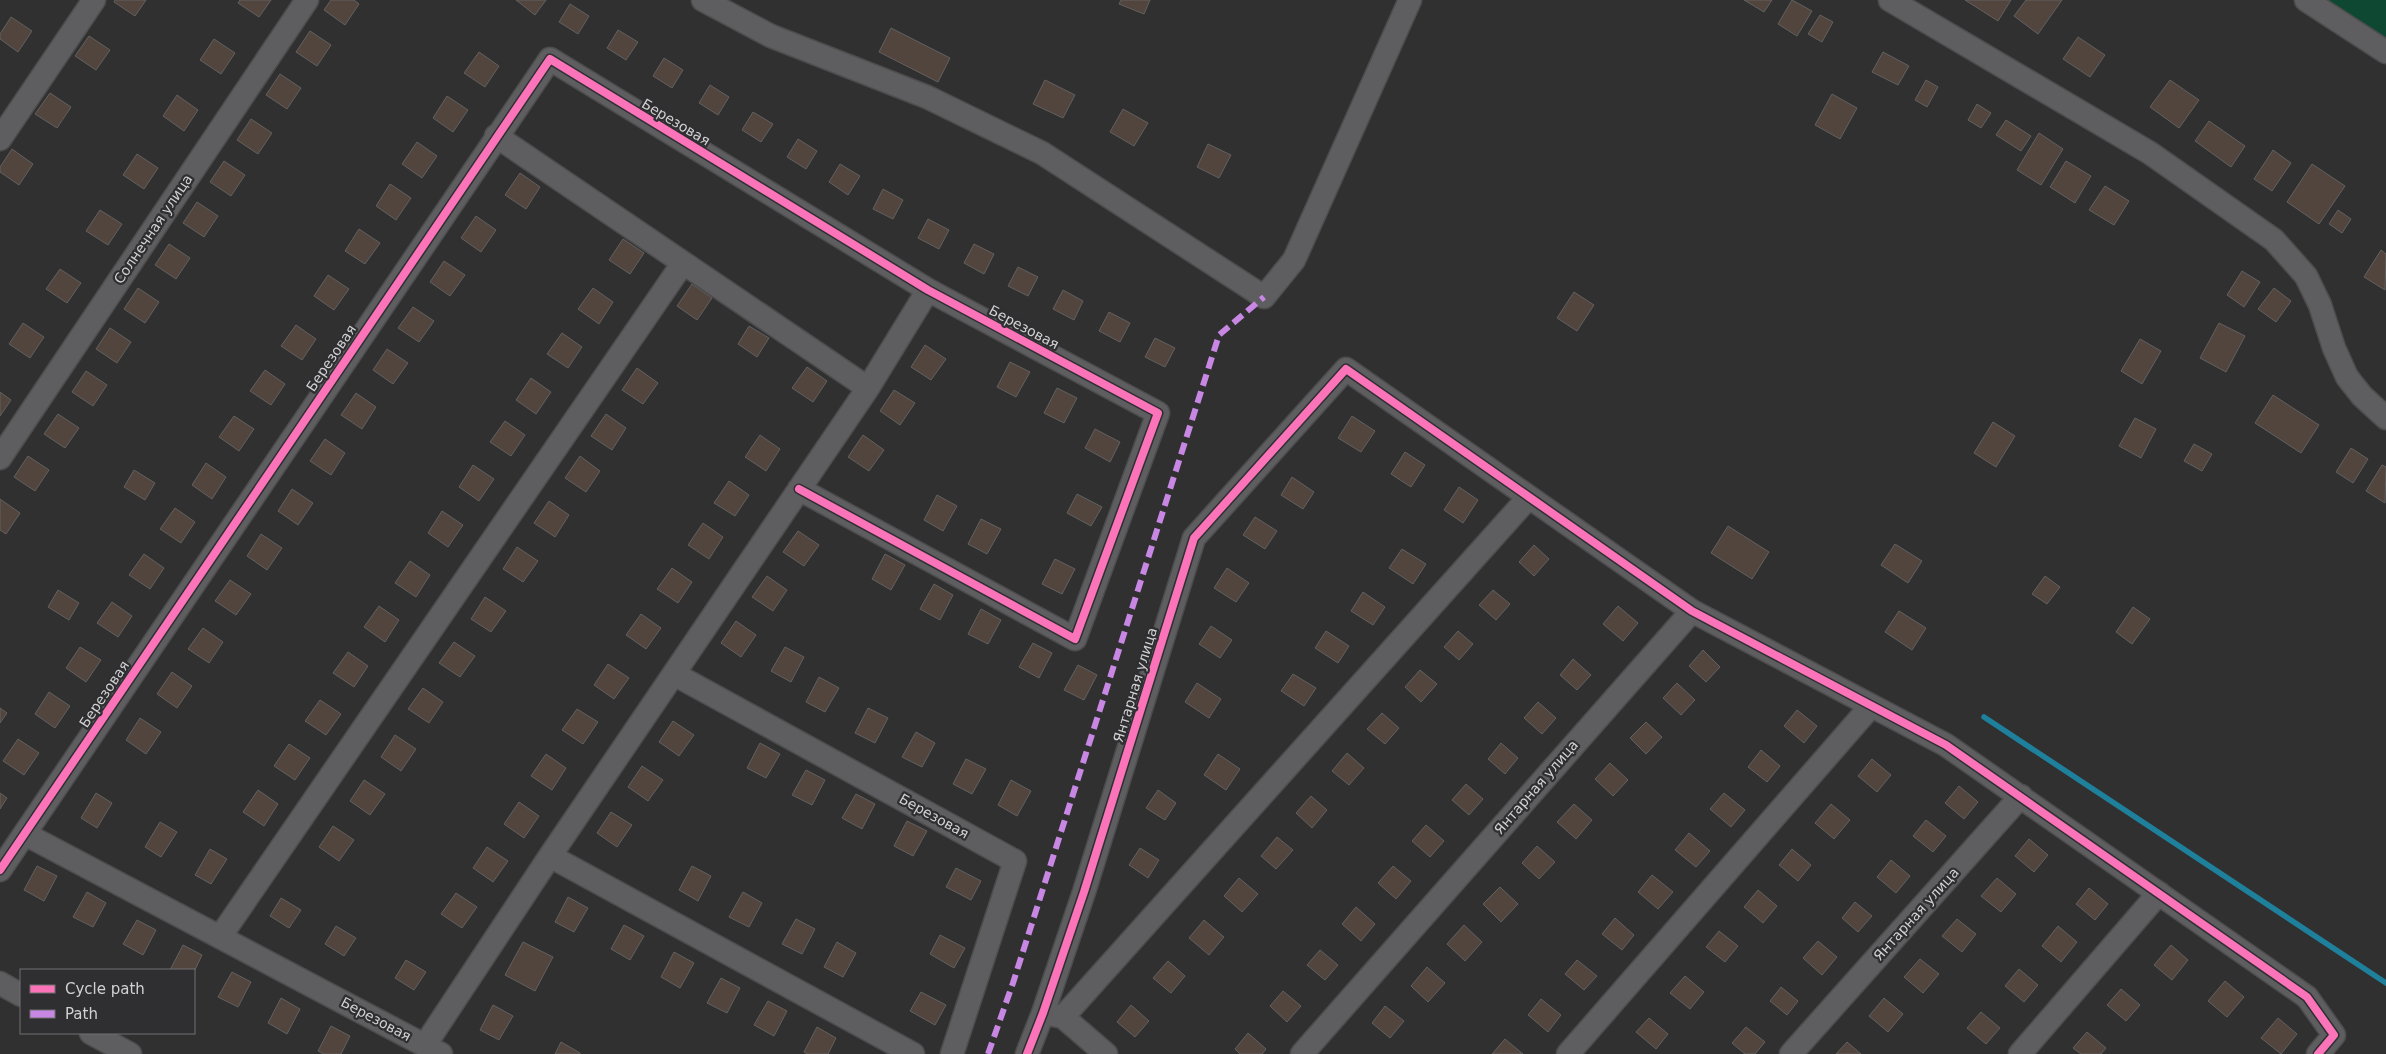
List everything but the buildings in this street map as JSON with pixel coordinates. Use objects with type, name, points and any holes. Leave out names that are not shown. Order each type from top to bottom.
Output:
[{"type":"street","points":[[0,139],[94,0]]},
{"type":"street","name":"Солнечная улица","points":[[0,458],[306,0]]},
{"type":"street","points":[[703,0],[771,36],[927,97],[1042,153],[1264,297],[1294,260],[1410,0]]},
{"type":"street","points":[[1890,0],[2150,153],[2274,240],[2306,276],[2320,305],[2334,348],[2347,377],[2362,396],[2386,418]]},
{"type":"street","points":[[2306,0],[2386,52]]},
{"type":"street","name":"Березовая","points":[[0,870],[550,59],[928,290],[1158,413],[1075,639],[799,489]]},
{"type":"street","points":[[496,136],[868,388]]},
{"type":"street","points":[[220,937],[682,263]]},
{"type":"street","name":"Березовая","points":[[25,834],[433,1050],[550,856],[868,388],[928,290]]},
{"type":"street","name":"Янтарная улица","points":[[1026,1054],[1053,1015],[1529,497],[1346,369],[1194,538],[1084,892],[1053,1015]]},
{"type":"street","points":[[1529,497],[1692,611],[1946,744],[2307,997],[2334,1036],[2318,1054]]},
{"type":"street","name":"Янтарная улица","points":[[1302,1054],[1692,611]]},
{"type":"street","name":"Березовая","points":[[674,674],[1015,861],[952,1054]]},
{"type":"street","points":[[1568,1054],[1871,706]]},
{"type":"street","name":"Янтарная улица","points":[[1791,1054],[2021,796]]},
{"type":"street","points":[[550,856],[912,1054]]},
{"type":"street","points":[[2020,1054],[2159,893]]},
{"type":"street","points":[[0,983],[20,994]]},
{"type":"street","points":[[1053,1015],[1106,1054]]},
{"type":"street","points":[[93,1034],[130,1054]]},
{"type":"green space","points":[[2318,0],[2386,0],[2386,46]]},
{"type":"waterway","points":[[1984,717],[2386,983]]},
{"type":"marked path","points":[[988,1054],[1013,983],[1219,335],[1264,297]]},
{"type":"cycle path","points":[[0,870],[550,59],[928,290],[1158,413],[1075,639],[799,489]]},
{"type":"cycle path","points":[[1027,1054],[1084,892],[1194,538],[1346,369],[1692,611],[1946,745],[2307,997],[2334,1035],[2318,1054]]}]
